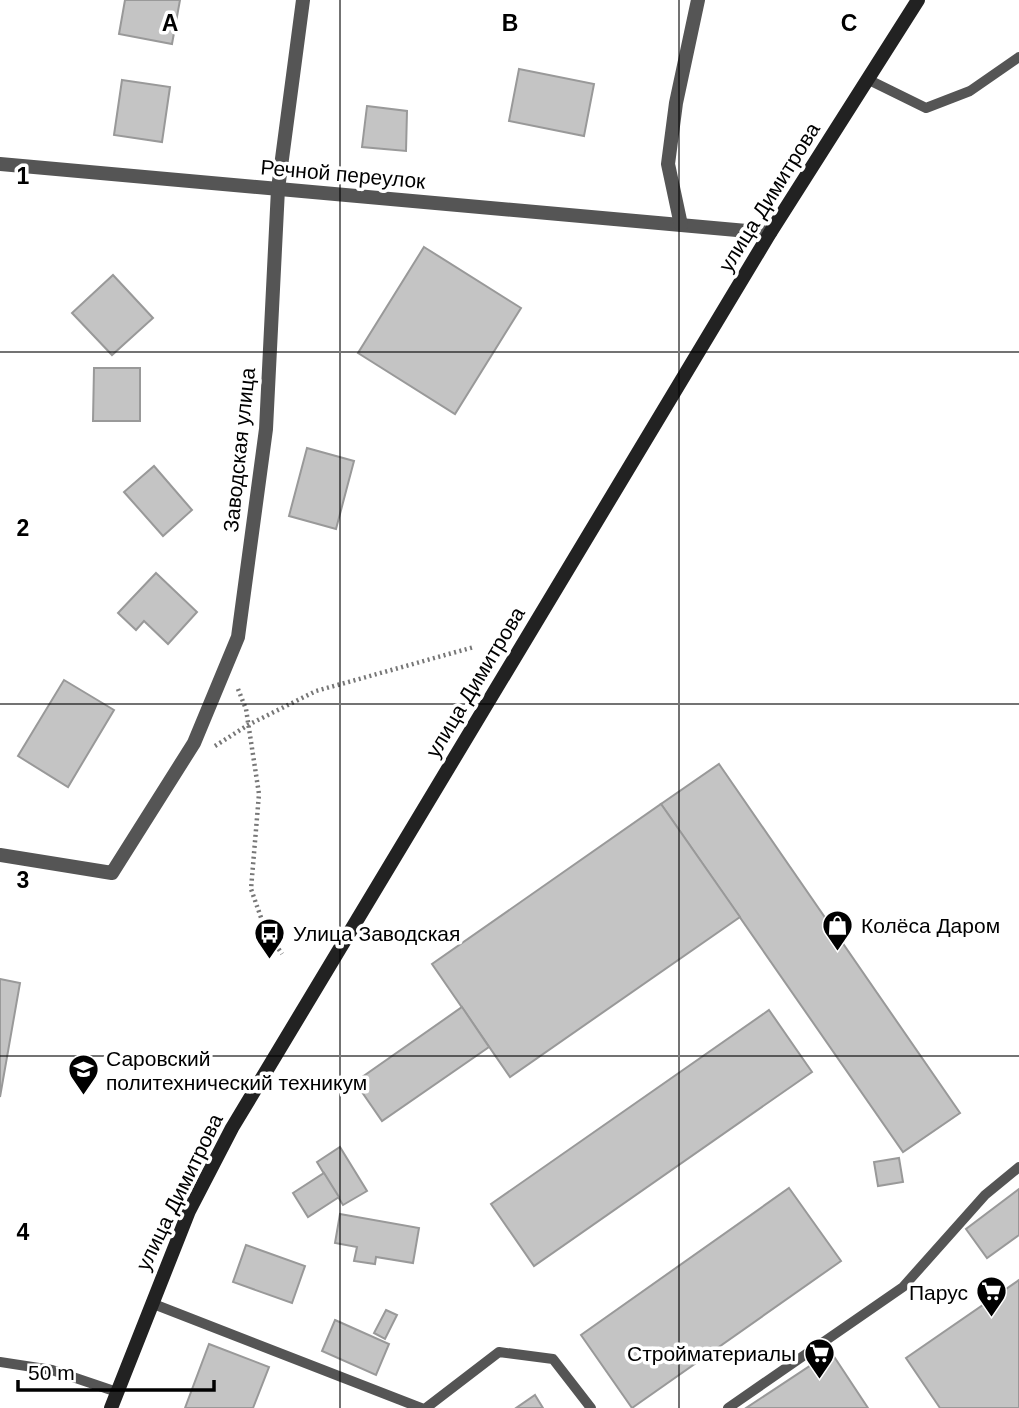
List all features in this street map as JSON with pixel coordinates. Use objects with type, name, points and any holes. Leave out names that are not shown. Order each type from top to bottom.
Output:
[{"type":"street","name":"Заводская улица","points":[[0,855],[112,873],[194,743],[238,637],[266,429],[278,189],[303,0]]},
{"type":"street","points":[[681,226],[668,164],[676,103],[698,0]]},
{"type":"street","name":"улица Димитрова","points":[[111,1408],[194,1201],[232,1128],[770,233],[918,0]]},
{"type":"street","name":"Речной переулок","points":[[0,164],[770,233]]},
{"type":"lane","points":[[867,79],[926,108],[970,92],[1019,57]]},
{"type":"lane","points":[[728,1408],[904,1287],[985,1195],[1019,1167]]},
{"type":"lane","points":[[151,1303],[424,1408],[499,1352],[552,1359],[591,1408]]},
{"type":"lane","points":[[0,1362],[52,1370],[117,1392]]},
{"type":"path","points":[[213,747],[248,725],[316,691],[474,647]]},
{"type":"path","points":[[227,664],[246,709],[259,794],[251,890],[265,929],[282,954]]},
{"type":"building","points":[[125,0],[180,0],[172,44],[119,34]]},
{"type":"building","points":[[519,69],[594,84],[584,136],[509,121]]},
{"type":"building","points":[[122,80],[170,87],[162,142],[114,135]]},
{"type":"building","points":[[367,106],[407,111],[406,151],[362,147]]},
{"type":"building","points":[[424,247],[521,308],[455,414],[358,353]]},
{"type":"building","points":[[113,275],[153,318],[112,355],[72,313]]},
{"type":"building","points":[[94,368],[140,368],[140,421],[93,421]]},
{"type":"building","points":[[307,448],[354,461],[336,529],[289,516]]},
{"type":"building","points":[[154,466],[192,510],[163,536],[124,492]]},
{"type":"building","points":[[156,573],[197,612],[168,644],[144,621],[136,630],[118,613]]},
{"type":"building","points":[[64,680],[114,710],[68,787],[18,756]]},
{"type":"building","points":[[719,764],[960,1113],[903,1152],[661,804]]},
{"type":"building","points":[[661,804],[740,917],[510,1077],[432,964]]},
{"type":"building","points":[[0,979],[20,983],[0,1097]]},
{"type":"building","points":[[462,1007],[489,1047],[382,1121],[355,1082]]},
{"type":"building","points":[[769,1010],[812,1072],[534,1266],[491,1204]]},
{"type":"building","points":[[340,1147],[367,1191],[343,1205],[317,1162]]},
{"type":"building","points":[[899,1158],[903,1182],[878,1186],[874,1162]]},
{"type":"building","points":[[324,1173],[339,1197],[308,1217],[293,1193]]},
{"type":"building","points":[[789,1188],[841,1261],[632,1408],[581,1335]]},
{"type":"building","points":[[1019,1189],[1019,1235],[987,1258],[966,1229]]},
{"type":"building","points":[[340,1214],[419,1228],[413,1263],[376,1257],[375,1264],[354,1261],[357,1247],[335,1243]]},
{"type":"building","points":[[246,1245],[305,1266],[292,1303],[233,1282]]},
{"type":"building","name":"Парус","points":[[1019,1280],[1019,1408],[940,1408],[906,1358]]},
{"type":"building","points":[[386,1310],[397,1315],[385,1339],[374,1333]]},
{"type":"building","points":[[335,1320],[389,1344],[376,1375],[322,1351]]},
{"type":"building","points":[[209,1344],[269,1367],[253,1408],[185,1408]]},
{"type":"building","name":"Стройматериалы","points":[[831,1352],[868,1408],[746,1408]]},
{"type":"building","points":[[535,1395],[543,1408],[516,1408]]},
{"type":"place","name":"Колёса Даром","points":[[838,952]]},
{"type":"place","name":"Улица Заводская","points":[[270,960]]},
{"type":"place","name":"Саровский политехнический техникум","points":[[83,1097]]},
{"type":"place","name":"Парус","points":[[991,1319]]},
{"type":"place","name":"Стройматериалы","points":[[819,1380]]}]
